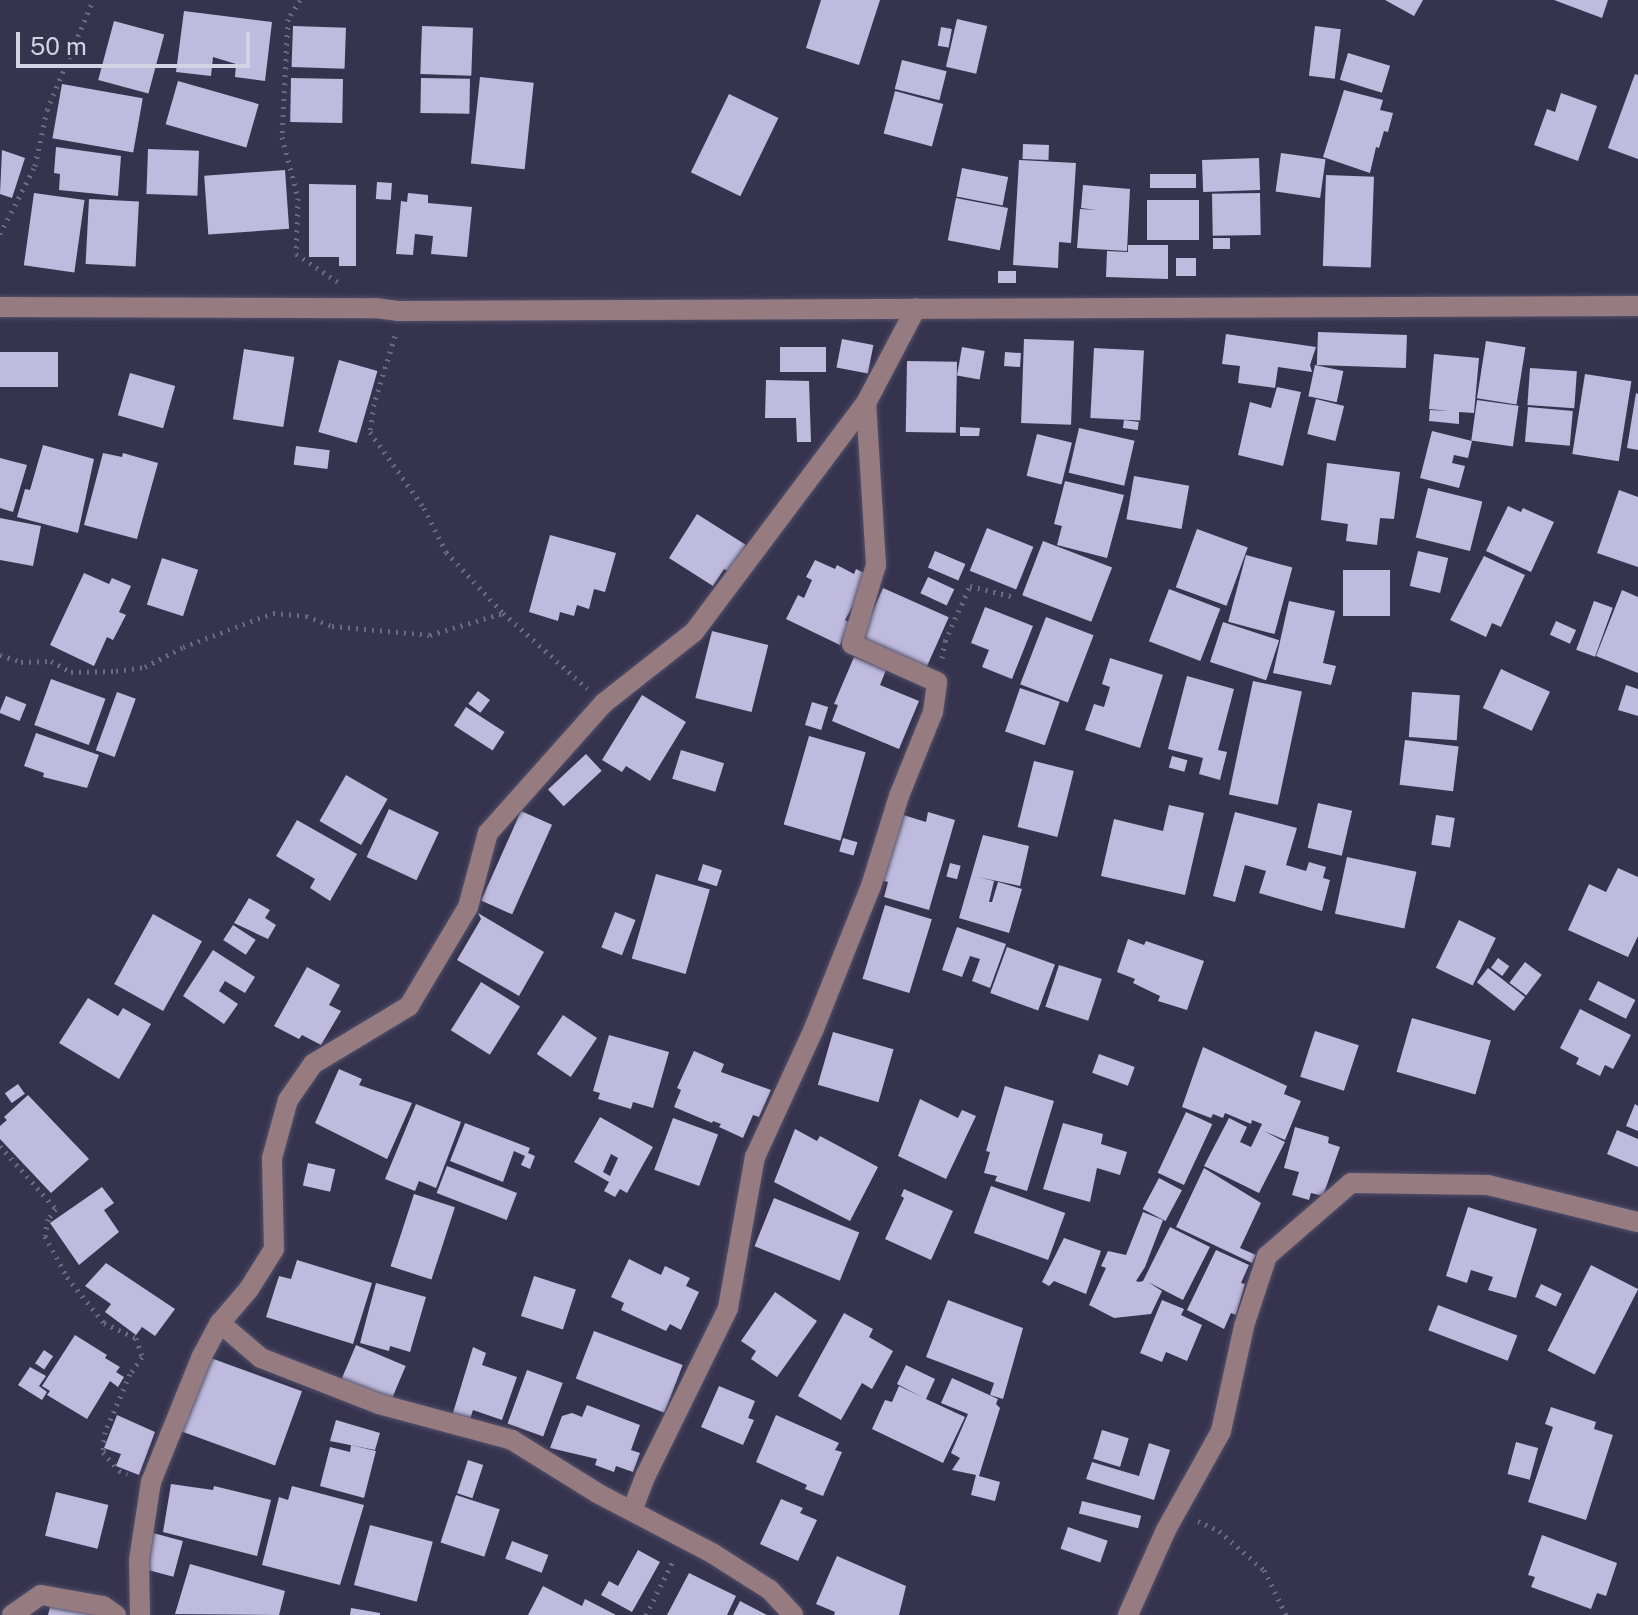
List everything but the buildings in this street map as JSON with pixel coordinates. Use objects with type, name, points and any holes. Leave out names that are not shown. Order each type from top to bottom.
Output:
[{"type":"street","points":[[0,307],[375,308],[398,311],[1638,306]]},
{"type":"street","points":[[140,1615],[139,1560],[151,1482],[187,1388],[220,1323],[249,1289],[274,1249],[272,1158],[288,1100],[313,1064],[409,1006],[468,907],[488,833],[604,703],[694,632],[866,403],[916,308]]},
{"type":"street","points":[[632,1511],[646,1475],[728,1308],[755,1157],[813,1031],[871,886],[899,796],[933,712],[937,682],[852,644],[876,565],[866,403]]},
{"type":"street","points":[[1128,1615],[1176,1510],[1221,1431],[1244,1326],[1267,1256],[1351,1183],[1488,1185],[1638,1222]]},
{"type":"street","points":[[220,1323],[261,1358],[379,1404],[512,1440],[632,1511],[686,1538],[770,1590],[793,1615]]},
{"type":"street","points":[[12,1615],[41,1595],[103,1606],[116,1615]]},
{"type":"path","points":[[0,234],[35,166],[47,110],[93,0]]},
{"type":"path","points":[[300,0],[288,19],[282,137],[298,198],[296,254],[375,308]]},
{"type":"path","points":[[398,311],[396,335],[374,404],[370,432],[424,508],[446,552],[503,613],[604,703]]},
{"type":"path","points":[[937,682],[945,641],[970,586],[1011,596]]},
{"type":"path","points":[[0,655],[21,662],[51,661],[71,672],[116,671],[145,667],[183,647],[273,613],[306,616],[332,626],[430,635],[503,613]]},
{"type":"path","points":[[0,1146],[56,1209],[48,1219],[45,1236],[67,1277],[104,1323],[136,1338],[142,1357],[130,1374],[105,1432],[103,1452],[119,1471],[151,1482]]},
{"type":"path","points":[[1176,1510],[1219,1531],[1264,1570],[1286,1615]]},
{"type":"path","points":[[646,1615],[686,1538]]}]
